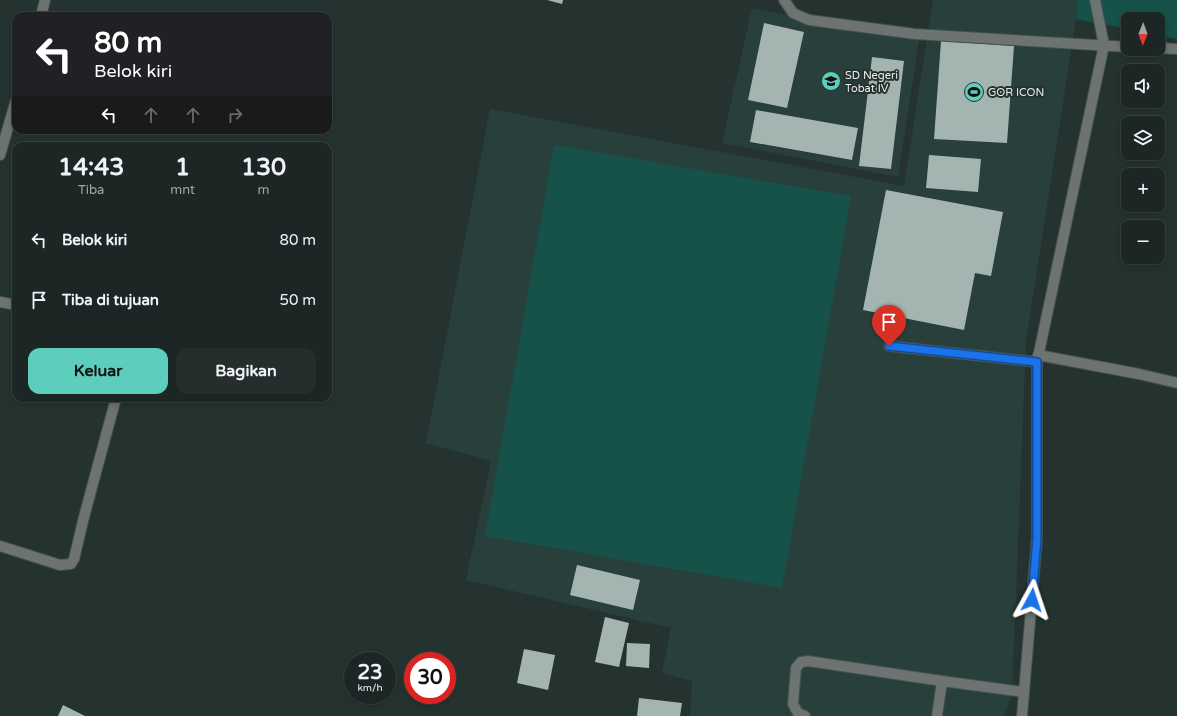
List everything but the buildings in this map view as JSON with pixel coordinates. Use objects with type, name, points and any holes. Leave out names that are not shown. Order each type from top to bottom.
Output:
[{"type":"street","points":[[42,12],[45,0]]},
{"type":"street","points":[[784,0],[793,13],[809,20],[915,34],[1121,46]]},
{"type":"street","points":[[1017,716],[1022,711],[1037,538],[1038,359],[1104,45],[1095,0]]},
{"type":"street","points":[[1165,48],[1177,49]]},
{"type":"street","points":[[0,155],[12,114]]},
{"type":"street","points":[[0,302],[12,304]]},
{"type":"street","points":[[889,346],[1038,359],[1139,374],[1177,383]]},
{"type":"street","points":[[0,546],[60,565],[71,564],[74,559],[115,402]]},
{"type":"street","points":[[805,716],[798,713],[793,704],[796,668],[801,662],[808,661],[1024,692]]},
{"type":"street","points":[[937,716],[942,681]]},
{"type":"shaded area","points":[[933,0],[1078,0],[1026,341],[1012,694],[1004,716],[690,716],[692,681],[662,673],[671,628],[466,580],[491,461],[426,443],[490,109],[904,186]]},
{"type":"shaded area","name":"SD Negeri Tobat IV","points":[[752,8],[919,40],[898,177],[722,143]],"holes":[[[764,23],[804,32],[787,108],[748,100]],[[872,58],[904,62],[891,169],[859,166]],[[756,110],[858,128],[852,160],[750,143]]]},
{"type":"green space","points":[[1078,0],[1177,0],[1177,39],[1165,36],[1165,12],[1121,12],[1121,28],[1076,19]]},
{"type":"green space","points":[[554,145],[851,196],[782,588],[485,536]]},
{"type":"place","name":"SD Negeri Tobat IV","points":[[831,81]]},
{"type":"place","name":"GOR ICON","points":[[974,92]]},
{"type":"route","points":[[889,346],[1037,362],[1037,538],[1032,600]]}]
